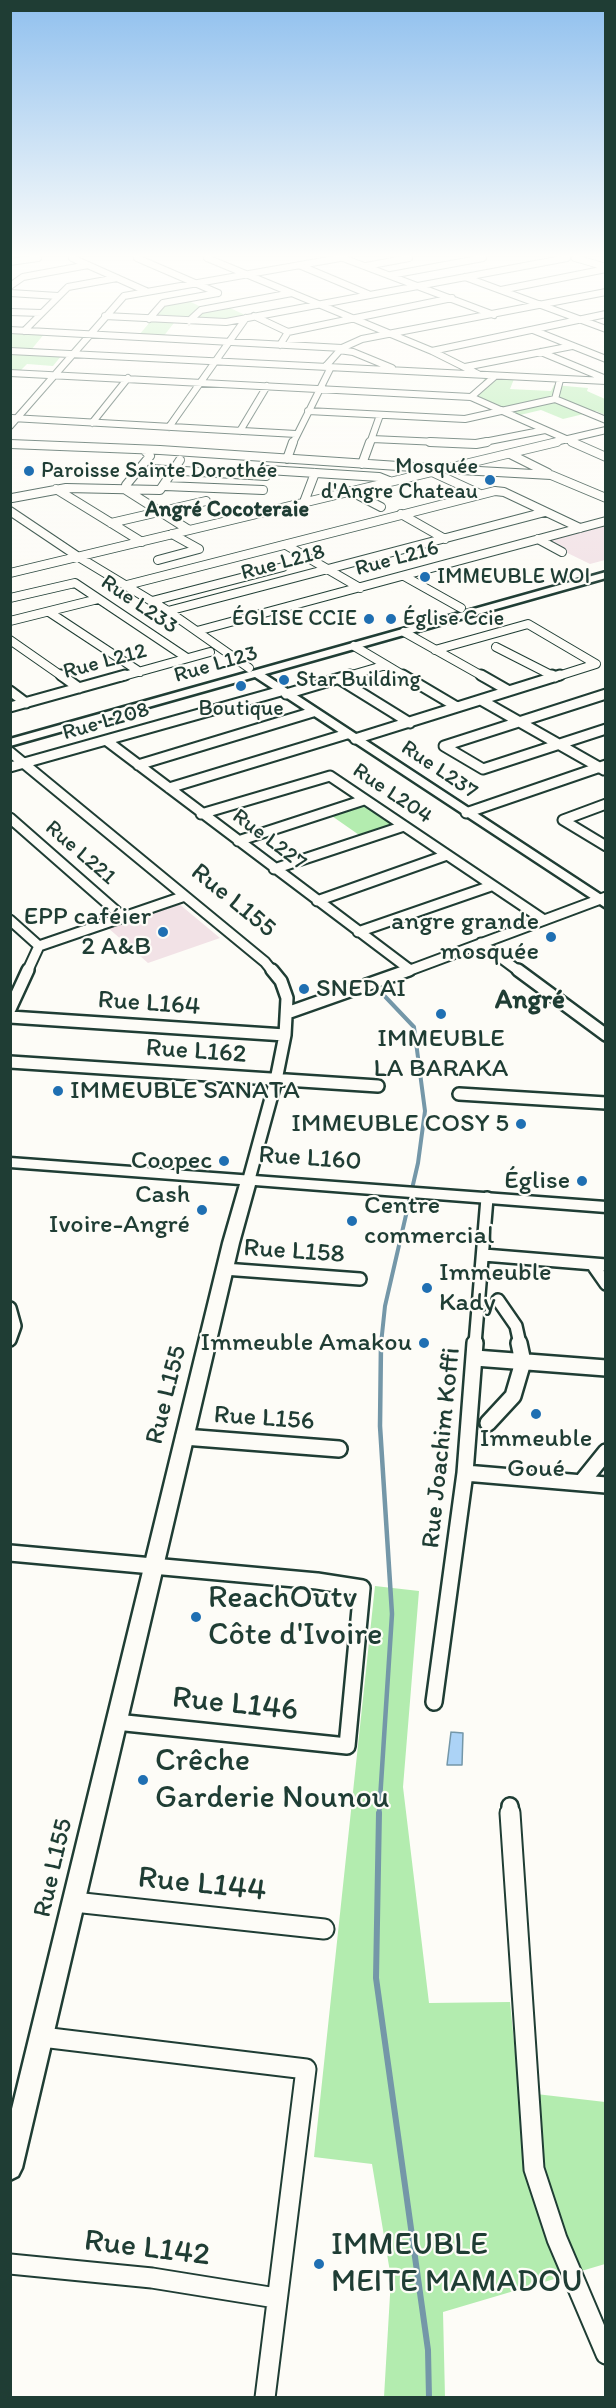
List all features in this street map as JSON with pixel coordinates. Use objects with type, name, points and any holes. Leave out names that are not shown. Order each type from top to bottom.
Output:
[{"type":"main road","name":"Rue L123","points":[[10,743],[606,567]]},
{"type":"main road","name":"Rue L123","points":[[10,735],[354,646],[606,575]]},
{"type":"street","points":[[10,426],[14,418],[57,370]]},
{"type":"street","points":[[169,427],[209,370]]},
{"type":"street","points":[[287,459],[296,434],[320,389],[327,370]]},
{"type":"street","points":[[377,370],[560,380],[606,380]]},
{"type":"street","points":[[396,370],[400,372]]},
{"type":"street","points":[[471,370],[482,376]]},
{"type":"street","points":[[584,370],[606,380]]},
{"type":"street","points":[[10,373],[471,397],[606,457]]},
{"type":"street","points":[[471,397],[495,377]]},
{"type":"street","points":[[92,423],[128,378]]},
{"type":"street","points":[[555,399],[560,380]]},
{"type":"street","points":[[240,431],[267,386]]},
{"type":"street","points":[[308,411],[460,419],[555,399],[606,420]]},
{"type":"street","points":[[362,464],[380,415]]},
{"type":"street","points":[[14,418],[296,434]]},
{"type":"street","points":[[372,439],[477,444],[545,430]]},
{"type":"street","points":[[10,573],[606,430]]},
{"type":"street","points":[[10,444],[551,475]]},
{"type":"street","points":[[126,489],[150,456],[145,451]]},
{"type":"street","points":[[510,454],[551,475],[606,498]]},
{"type":"street","points":[[260,513],[267,473],[274,458]]},
{"type":"street","points":[[12,498],[56,489],[160,490],[165,486],[180,460]]},
{"type":"street","points":[[206,488],[220,462]]},
{"type":"street","points":[[151,469],[214,473],[339,474],[379,477],[390,481]]},
{"type":"street","points":[[430,471],[480,494]]},
{"type":"street","points":[[304,502],[315,473]]},
{"type":"street","points":[[332,495],[339,474]]},
{"type":"street","points":[[165,486],[263,490]]},
{"type":"street","points":[[56,489],[142,542]]},
{"type":"street","points":[[126,489],[157,512],[189,530]]},
{"type":"street","points":[[350,491],[381,507]]},
{"type":"street","points":[[127,585],[480,494],[504,492],[580,528]]},
{"type":"street","points":[[596,494],[606,492]]},
{"type":"street","points":[[111,524],[206,501]]},
{"type":"street","name":"Rue L237","points":[[10,511],[197,630],[283,693],[465,813],[603,900]]},
{"type":"street","name":"Rue L218","points":[[168,611],[545,512]]},
{"type":"street","points":[[401,514],[446,538]]},
{"type":"street","name":"Rue L216","points":[[197,630],[606,520]]},
{"type":"street","points":[[158,560],[199,549],[172,534]]},
{"type":"street","points":[[537,539],[562,552]]},
{"type":"street","points":[[286,545],[360,588]]},
{"type":"street","points":[[152,601],[283,567]]},
{"type":"street","points":[[404,576],[461,608]]},
{"type":"street","name":"Rue L233","points":[[10,598],[72,583],[187,658]]},
{"type":"street","points":[[10,621],[99,599]]},
{"type":"street","points":[[49,612],[140,672]]},
{"type":"street","points":[[169,788],[351,737],[410,723],[596,664],[528,624],[435,650]]},
{"type":"street","points":[[404,632],[509,691]]},
{"type":"street","points":[[10,640],[79,688]]},
{"type":"street","points":[[354,646],[457,707]]},
{"type":"street","points":[[496,647],[555,677]]},
{"type":"street","name":"Rue L212","points":[[10,707],[210,652]]},
{"type":"street","name":"Rue L208","points":[[10,767],[386,665]]},
{"type":"street","points":[[339,679],[410,723]]},
{"type":"street","points":[[10,691],[26,703]]},
{"type":"street","points":[[606,694],[444,746],[483,769],[606,729]]},
{"type":"street","points":[[480,700],[604,768]]},
{"type":"street","points":[[138,765],[313,712]]},
{"type":"street","name":"Rue L227","points":[[107,741],[409,969]]},
{"type":"street","name":"Rue L155","points":[[10,752],[277,973],[285,988],[287,1013],[276,1080],[224,1269],[10,2168]]},
{"type":"street","points":[[465,813],[604,768]]},
{"type":"street","name":"Rue L204","points":[[201,814],[330,776],[544,920]]},
{"type":"street","points":[[238,841],[364,800]]},
{"type":"street","points":[[606,804],[563,820],[606,846]]},
{"type":"street","name":"Rue L221","points":[[10,818],[124,918]]},
{"type":"street","points":[[274,869],[404,826]]},
{"type":"street","points":[[317,901],[447,855]]},
{"type":"street","points":[[358,932],[491,886]]},
{"type":"street","points":[[10,1009],[39,946],[185,896]]},
{"type":"street","name":"Rue L237","points":[[287,1013],[318,1004],[603,900]]},
{"type":"street","points":[[10,920],[39,946]]},
{"type":"street","points":[[481,943],[588,1019],[606,1035]]},
{"type":"street","name":"Rue L164","points":[[10,1017],[285,1035]]},
{"type":"street","name":"Rue L162","points":[[10,1062],[378,1086]]},
{"type":"street","points":[[459,1094],[606,1103]]},
{"type":"street","name":"Rue L160","points":[[10,1162],[606,1207]]},
{"type":"street","name":"Rue Joachim Koffi","points":[[434,1702],[465,1473],[487,1198]]},
{"type":"street","points":[[484,1255],[606,1265]]},
{"type":"street","points":[[592,1264],[606,1284]]},
{"type":"street","name":"Rue L158","points":[[224,1269],[360,1280]]},
{"type":"street","points":[[488,1423],[513,1396],[524,1362],[516,1326],[498,1300]]},
{"type":"street","points":[[10,1308],[15,1326],[10,1340]]},
{"type":"street","points":[[475,1358],[606,1368]]},
{"type":"street","name":"Rue L156","points":[[184,1437],[339,1449]]},
{"type":"street","points":[[581,1483],[606,1452]]},
{"type":"street","points":[[465,1473],[606,1485]]},
{"type":"street","points":[[10,1553],[154,1566]]},
{"type":"street","name":"Rue L146","points":[[116,1722],[347,1746],[362,1588],[317,1581],[154,1566]]},
{"type":"street","points":[[510,1806],[534,2169],[557,2239],[606,2354]]},
{"type":"street","name":"Rue L144","points":[[74,1902],[324,1929]]},
{"type":"street","points":[[42,2037],[306,2069],[265,2397]]},
{"type":"street","name":"Rue L142","points":[[10,2264],[163,2279],[276,2298]]},
{"type":"shaded area","points":[[605,523],[605,560],[590,564],[541,540]]},
{"type":"shaded area","name":"EPP caféier 2 A&B","points":[[178,903],[220,938],[148,963],[107,927]]},
{"type":"green space","points":[[485,377],[514,379],[510,389],[551,391],[554,385],[588,388],[587,391],[605,399],[605,415],[596,411],[563,419],[541,410],[520,415],[476,396]]},
{"type":"green space","points":[[361,803],[396,826],[362,837],[329,814]]},
{"type":"green space","points":[[375,1586],[419,1591],[403,1787],[429,2003],[510,2002],[519,2092],[605,2102],[605,2264],[443,2312],[445,2397],[384,2397],[391,2278],[372,2164],[314,2157]]},
{"type":"water","points":[[451,1732],[463,1733],[462,1765],[447,1765]]},
{"type":"waterway","points":[[376,987],[414,1027],[425,1111],[418,1163],[385,1306],[381,1344]]},
{"type":"waterway","points":[[379,1815],[392,1614],[380,1426],[381,1343]]},
{"type":"waterway","points":[[379,1813],[376,1978],[428,2350],[429,2398]]},
{"type":"place","name":"Paroisse Sainte Dorothée","points":[[29,471]]},
{"type":"place","name":"Mosquée d'Angre Chateau","points":[[490,480]]},
{"type":"place","name":"IMMEUBLE WOI","points":[[425,577]]},
{"type":"place","name":"ÉGLISE CCIE","points":[[369,619]]},
{"type":"place","name":"Église Ccie","points":[[391,619]]},
{"type":"place","name":"Star Building","points":[[284,680]]},
{"type":"place","name":"Boutique","points":[[241,686]]},
{"type":"place","name":"EPP caféier 2 A&B","points":[[163,932]]},
{"type":"place","name":"angre grande mosquée","points":[[551,937]]},
{"type":"place","name":"SNEDAI","points":[[304,989]]},
{"type":"place","name":"IMMEUBLE LA BARAKA","points":[[441,1014]]},
{"type":"place","name":"IMMEUBLE SANATA","points":[[58,1091]]},
{"type":"place","name":"IMMEUBLE COSY 5","points":[[521,1124]]},
{"type":"place","name":"Coopec","points":[[224,1161]]},
{"type":"place","name":"Église","points":[[582,1181]]},
{"type":"place","name":"Cash Ivoire-Angré","points":[[202,1210]]},
{"type":"place","name":"Centre commercial","points":[[352,1221]]},
{"type":"place","name":"Immeuble Kady","points":[[427,1288]]},
{"type":"place","name":"Immeuble Amakou","points":[[424,1343]]},
{"type":"place","name":"Immeuble Goué","points":[[536,1414]]},
{"type":"place","name":"ReachOutv Côte d'Ivoire","points":[[196,1617]]},
{"type":"place","name":"Crêche Garderie Nounou","points":[[143,1780]]},
{"type":"place","name":"IMMEUBLE MEITE MAMADOU","points":[[319,2264]]},
{"type":"district","name":"Angré Cocoteraie","points":[[227,510]]},
{"type":"district","name":"Angré","points":[[530,1001]]}]
